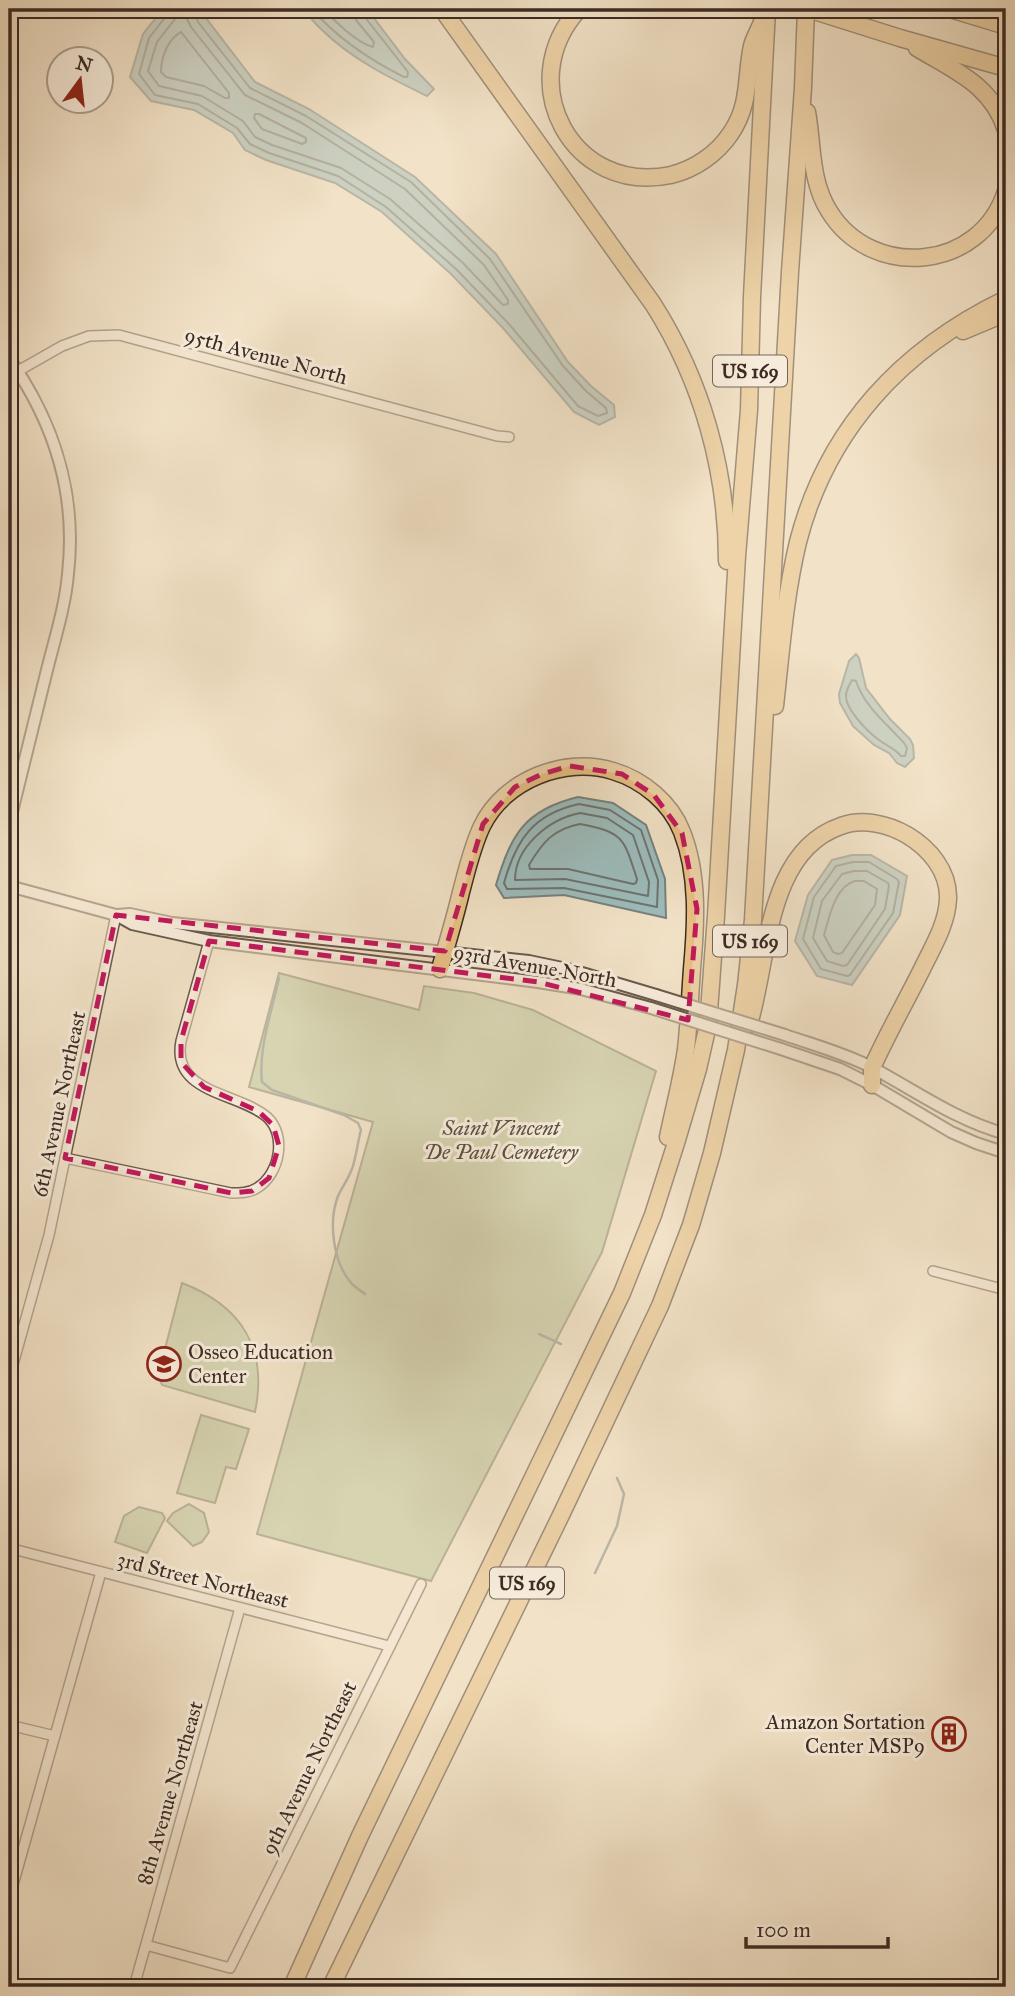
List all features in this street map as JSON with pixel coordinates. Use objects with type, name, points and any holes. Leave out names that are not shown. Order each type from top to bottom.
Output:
[{"type":"highway","points":[[442,9],[653,304],[689,368],[713,444],[725,512],[727,731]]},
{"type":"highway","points":[[579,9],[564,28],[553,53],[550,81],[554,109],[565,132],[583,153],[615,172],[639,177],[663,176],[690,168],[705,160],[732,132],[744,105],[752,46],[767,9]]},
{"type":"highway","name":"US 169","points":[[292,1987],[366,1824],[622,1293],[653,1215],[698,1069],[708,1025],[737,556],[749,410],[767,9]]},
{"type":"highway","points":[[807,9],[1006,68]]},
{"type":"highway","name":"US 169","points":[[331,1987],[660,1306],[691,1225],[731,1076],[748,959],[759,806],[807,9]]},
{"type":"highway","points":[[950,9],[1006,26]]},
{"type":"highway","points":[[900,38],[980,88],[997,109],[1006,130]]},
{"type":"highway","points":[[803,88],[811,133],[813,166],[822,197],[844,231],[869,248],[910,259],[932,257],[953,250],[971,240],[986,226],[1000,207],[1006,191]]},
{"type":"highway","points":[[759,806],[789,588],[798,542],[829,463],[857,419],[896,372],[934,341],[969,318],[1006,299]]},
{"type":"highway","points":[[934,341],[1006,313]]},
{"type":"highway","points":[[440,969],[482,824],[515,787],[542,774],[570,766],[601,767],[640,782],[671,811],[682,832],[690,864],[696,909],[686,1050],[653,1215]]},
{"type":"highway","points":[[731,1076],[750,1020],[781,889],[791,867],[809,844],[828,830],[848,823],[872,823],[897,829],[924,845],[947,881],[946,919],[872,1076]]},
{"type":"street","name":"95th Avenue North","points":[[18,371],[62,346],[89,336],[119,335],[509,437]]},
{"type":"street","points":[[9,358],[38,406],[63,471],[70,509],[68,576],[62,612],[9,824]]},
{"type":"street","name":"93rd Avenue North","points":[[9,886],[116,915],[132,924],[209,942],[440,969],[581,989],[872,1076],[944,1110],[1006,1134]]},
{"type":"street","name":"93rd Avenue North","points":[[116,915],[131,914],[172,923],[529,961],[623,984],[834,1051],[951,1132],[1006,1153]]},
{"type":"street","name":"6th Avenue Northeast","points":[[9,1379],[49,1236],[116,915]]},
{"type":"street","points":[[65,1158],[231,1193],[251,1191],[269,1178],[279,1146],[274,1125],[258,1111],[195,1081],[181,1062],[181,1041],[209,942]]},
{"type":"street","points":[[933,1271],[1006,1290]]},
{"type":"street","name":"3rd Street Northeast","points":[[9,1548],[389,1646]]},
{"type":"street","points":[[10,1892],[101,1572]]},
{"type":"street","name":"9th Avenue Northeast","points":[[146,1945],[230,1968],[421,1584]]},
{"type":"street","name":"8th Avenue Northeast","points":[[134,1987],[240,1608]]},
{"type":"street","points":[[9,1725],[55,1737]]},
{"type":"highlighted area","points":[[570,766],[622,774],[654,795],[682,833],[697,909],[688,1020],[538,982],[209,941],[181,1041],[181,1062],[204,1087],[258,1111],[273,1125],[279,1146],[269,1178],[252,1191],[231,1193],[65,1158],[116,915],[445,951],[483,824],[515,787],[542,774]]},
{"type":"green space","name":"Saint Vincent De Paul Cemetery","points":[[279,973],[419,1010],[424,986],[474,993],[533,1010],[656,1071],[602,1252],[431,1581],[257,1534],[373,1122],[249,1087]]},
{"type":"green space","points":[[182,1283],[221,1304],[246,1332],[258,1368],[255,1412],[162,1385],[158,1376]]},
{"type":"green space","points":[[201,1415],[249,1429],[236,1469],[226,1467],[215,1503],[177,1493]]},
{"type":"green space","points":[[189,1504],[204,1513],[209,1532],[202,1542],[193,1546],[167,1521],[173,1513]]},
{"type":"green space","points":[[139,1507],[162,1513],[165,1518],[147,1553],[115,1542],[124,1516]]},
{"type":"water","points":[[163,9],[199,9],[255,82],[309,109],[415,177],[496,254],[568,362],[614,405],[615,417],[599,425],[574,412],[503,328],[451,274],[382,212],[335,183],[266,160],[245,150],[233,133],[194,110],[151,101],[130,77],[143,34]]},
{"type":"water","points":[[303,9],[367,9],[405,59],[434,89],[427,96],[371,67],[333,40]]},
{"type":"water","points":[[856,654],[866,688],[913,745],[914,758],[905,767],[853,726],[840,703],[839,694],[849,661]]},
{"type":"water","points":[[578,797],[613,803],[646,825],[665,879],[666,918],[564,895],[504,898],[496,885],[508,852],[522,827],[545,809]]},
{"type":"water","points":[[852,855],[871,855],[907,876],[900,915],[852,985],[817,976],[795,941],[808,895],[832,860]]},
{"type":"waterway","points":[[279,978],[264,1043],[262,1082],[272,1090],[344,1115],[358,1123],[361,1130],[355,1158],[338,1196],[333,1230],[340,1265],[352,1284],[365,1294]]},
{"type":"waterway","points":[[539,1334],[561,1344]]},
{"type":"waterway","points":[[595,1573],[617,1526],[624,1494],[617,1478]]},
{"type":"place","name":"Osseo Education Center","points":[[164,1364]]},
{"type":"place","name":"Amazon Sortation Center MSP9","points":[[949,1734]]}]
